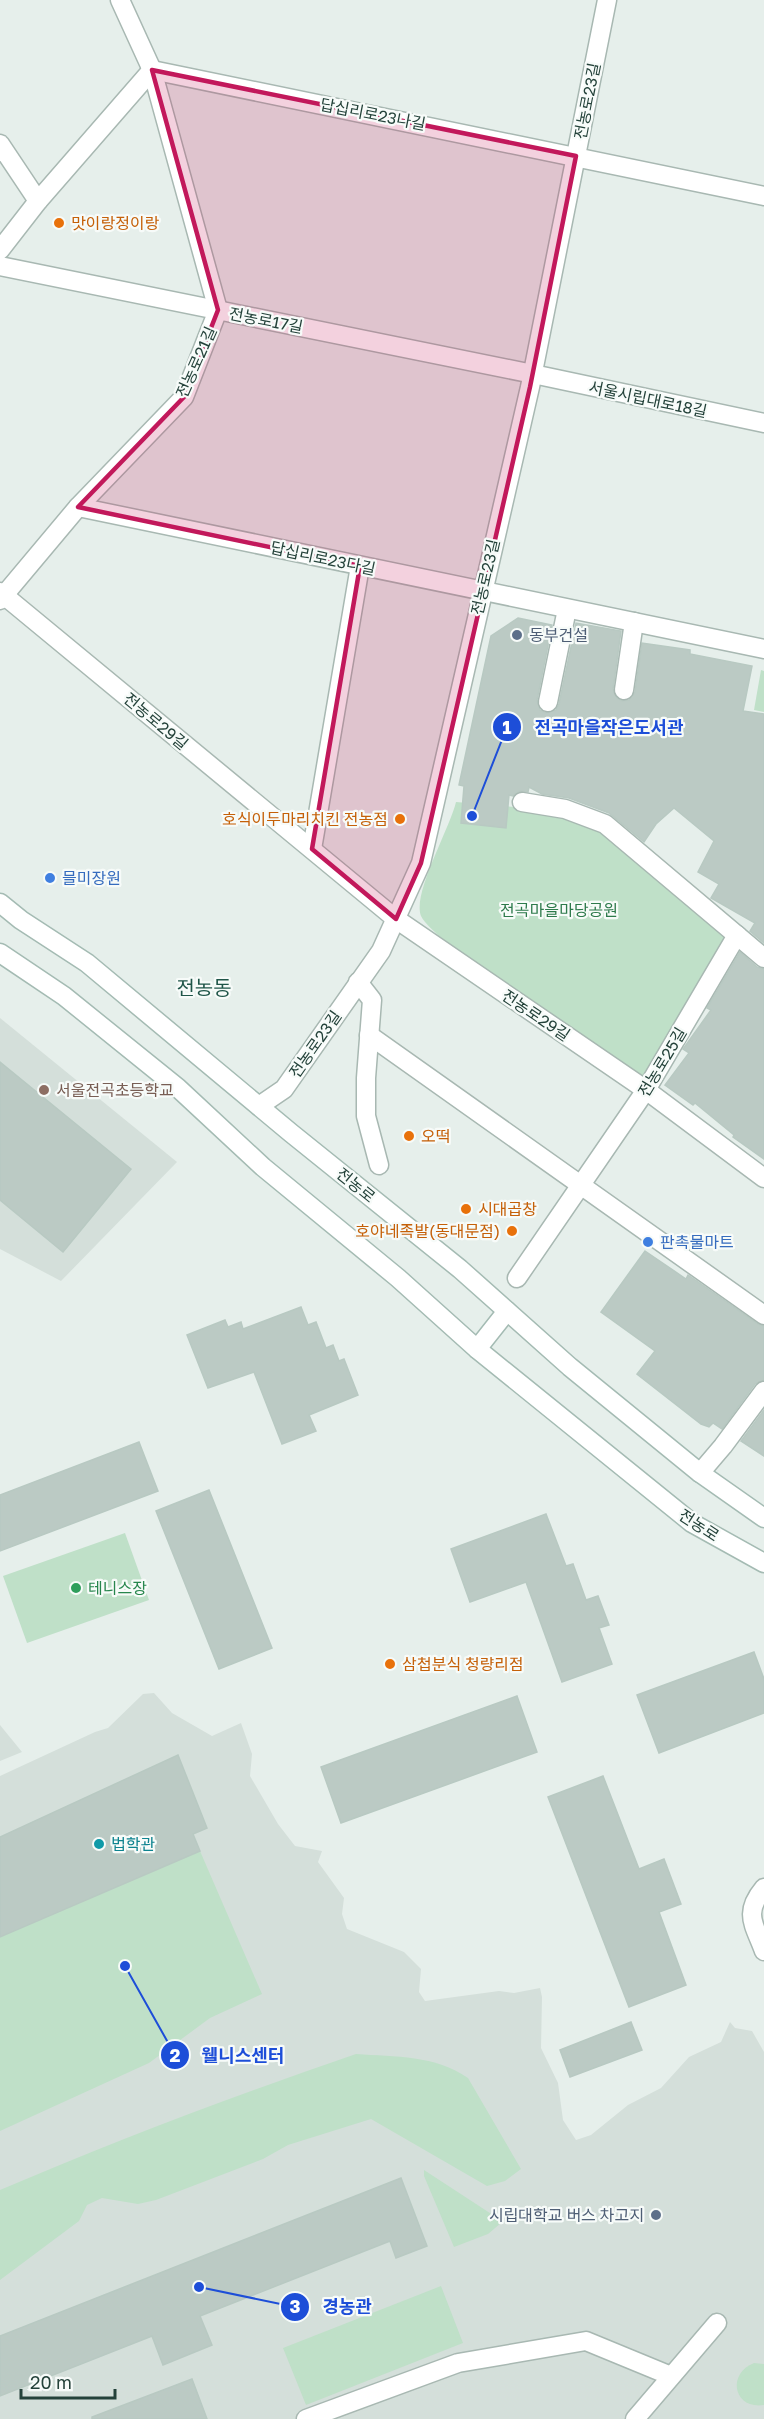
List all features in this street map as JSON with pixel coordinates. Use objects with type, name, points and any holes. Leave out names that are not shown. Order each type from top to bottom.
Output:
[{"type":"street","name":"전농로21길","points":[[1,596],[78,507],[184,398],[218,310],[152,70],[120,0]]},
{"type":"street","name":"전농로23길","points":[[259,1106],[284,1089],[381,951],[421,862],[532,374],[607,0]]},
{"type":"street","name":"답십리로23나길","points":[[152,70],[764,196]]},
{"type":"street","points":[[0,250],[38,201],[152,70]]},
{"type":"street","points":[[0,144],[38,201]]},
{"type":"street","name":"전농로17길","points":[[0,266],[532,374]]},
{"type":"street","name":"서울시립대로18길","points":[[532,374],[764,423]]},
{"type":"street","name":"답십리로23다길","points":[[78,507],[764,649]]},
{"type":"street","points":[[312,849],[360,566]]},
{"type":"street","name":"전농로29길","points":[[1,596],[396,919],[646,1090],[764,1178]]},
{"type":"street","points":[[548,702],[567,609]]},
{"type":"street","points":[[624,690],[634,622]]},
{"type":"street","points":[[522,802],[565,809],[605,824],[764,958]]},
{"type":"street","name":"전농로","points":[[0,903],[21,920],[87,963],[460,1269],[570,1367],[700,1473],[764,1518]]},
{"type":"street","name":"전농로25길","points":[[517,1278],[646,1090],[738,935]]},
{"type":"street","name":"전농로","points":[[0,953],[64,996],[178,1088],[263,1167],[398,1278],[477,1348],[692,1523],[764,1563]]},
{"type":"street","name":"전농로","points":[[358,982],[372,1000],[366,1116],[379,1165]]},
{"type":"street","points":[[369,1035],[764,1315]]},
{"type":"street","points":[[477,1348],[507,1311]]},
{"type":"street","points":[[700,1473],[764,1391]]},
{"type":"street","points":[[764,1888],[756,1898],[751,1912],[764,1951]]},
{"type":"street","points":[[635,2419],[717,2323]]},
{"type":"street","points":[[306,2419],[458,2363],[586,2341],[670,2376]]},
{"type":"highlighted area","points":[[152,70],[576,156],[530,387],[421,863],[396,919],[312,849],[360,566],[78,507],[184,397],[218,310]]},
{"type":"shaded area","name":"서울전곡초등학교","points":[[0,1018],[177,1162],[61,1281],[0,1249]]},
{"type":"shaded area","points":[[154,1693],[172,1713],[212,1736],[241,1723],[252,1754],[250,1776],[278,1824],[295,1846],[322,1851],[318,1862],[344,1898],[342,1914],[347,1929],[404,1952],[421,1969],[419,1992],[425,2001],[499,1991],[514,1993],[540,1988],[542,1997],[541,2048],[558,2083],[563,2120],[576,2140],[591,2135],[628,2105],[661,2088],[689,2057],[721,2042],[730,2022],[735,2028],[752,2031],[764,2052],[764,2419],[0,2419],[0,1776],[108,1728],[143,1694]]},
{"type":"shaded area","points":[[0,1725],[22,1752],[0,1761]]},
{"type":"green space","points":[[761,670],[764,671],[764,712],[754,710]]},
{"type":"green space","name":"전곡마을마당공원","points":[[456,802],[527,808],[597,826],[730,936],[645,1079],[440,937],[427,925],[421,916],[422,893]]},
{"type":"green space","name":"테니스장","points":[[125,1533],[149,1600],[27,1643],[3,1576]]},
{"type":"green space","points":[[200,1851],[262,1994],[210,2018],[149,2063],[0,2131],[0,1937]]},
{"type":"green space","points":[[356,2054],[429,2061],[455,2070],[468,2078],[521,2169],[505,2181],[487,2186],[371,2119],[288,2145],[263,2159],[156,2200],[138,2204],[102,2198],[87,2205],[79,2221],[0,2280],[0,2190],[177,2119]]},
{"type":"green space","points":[[424,2170],[499,2219],[501,2223],[488,2234],[454,2247],[424,2176]]},
{"type":"green space","points":[[441,2286],[463,2343],[306,2405],[283,2348]]},
{"type":"green space","points":[[754,2363],[764,2364],[764,2405],[746,2402],[737,2390],[740,2375],[745,2368]]},
{"type":"building","points":[[518,618],[552,625],[537,700],[540,710],[546,713],[556,710],[559,704],[576,623],[621,631],[613,689],[617,698],[622,701],[629,700],[635,692],[642,643],[690,650],[690,654],[752,666],[743,711],[764,714],[764,943],[750,931],[755,923],[711,898],[719,884],[698,872],[714,841],[674,808],[656,824],[644,842],[609,813],[569,798],[542,794],[529,787],[528,792],[519,791],[513,796],[509,795],[506,828],[461,823],[464,786],[459,785],[491,636]]},
{"type":"building","points":[[740,952],[757,967],[764,969],[764,1159],[733,1137],[734,1135],[695,1103],[693,1105],[665,1085],[689,1053],[683,1049],[711,1010],[707,1008]]},
{"type":"building","points":[[0,1062],[131,1169],[63,1252],[0,1200]]},
{"type":"building","points":[[645,1251],[686,1279],[688,1275],[764,1326],[764,1380],[755,1384],[722,1429],[713,1423],[709,1427],[701,1424],[637,1374],[655,1351],[601,1312]]},
{"type":"building","points":[[301,1307],[308,1325],[316,1322],[326,1348],[333,1345],[339,1361],[344,1359],[358,1395],[309,1415],[316,1431],[282,1444],[254,1372],[208,1388],[187,1335],[225,1320],[228,1327],[241,1322],[243,1329]]},
{"type":"building","points":[[764,1410],[764,1456],[741,1441]]},
{"type":"building","points":[[139,1442],[158,1491],[0,1551],[0,1495]]},
{"type":"building","points":[[209,1490],[272,1648],[219,1669],[156,1511]]},
{"type":"building","points":[[546,1514],[566,1566],[573,1564],[586,1600],[598,1596],[609,1625],[599,1628],[612,1664],[562,1682],[526,1582],[470,1602],[451,1549]]},
{"type":"building","points":[[754,1652],[764,1679],[764,1713],[659,1753],[637,1695]]},
{"type":"building","points":[[517,1696],[537,1752],[341,1823],[321,1767]]},
{"type":"building","name":"법학관","points":[[178,1755],[207,1828],[193,1834],[200,1851],[0,1937],[0,1837]]},
{"type":"building","points":[[603,1776],[639,1869],[664,1859],[681,1904],[659,1912],[686,1985],[629,2007],[548,1797]]},
{"type":"building","points":[[631,2022],[642,2050],[570,2077],[560,2050]]},
{"type":"building","points":[[401,2178],[427,2246],[396,2258],[390,2241],[200,2316],[212,2345],[163,2365],[152,2336],[0,2396],[0,2336]]},
{"type":"building","points":[[192,2379],[207,2419],[92,2419],[92,2417]]},
{"type":"place","name":"맛이랑정이랑","points":[[59,223]]},
{"type":"place","name":"동부건설","points":[[517,635]]},
{"type":"place","name":"전곡마을작은도서관","points":[[472,816]]},
{"type":"place","name":"호식이두마리치킨 전농점","points":[[400,819]]},
{"type":"place","name":"믈미장원","points":[[50,878]]},
{"type":"place","name":"서울전곡초등학교","points":[[44,1090]]},
{"type":"place","name":"오떡","points":[[409,1136]]},
{"type":"place","name":"시대곱창","points":[[466,1209]]},
{"type":"place","name":"호야네족발(동대문점)","points":[[512,1231]]},
{"type":"place","name":"판촉물마트","points":[[648,1242]]},
{"type":"place","name":"테니스장","points":[[76,1588]]},
{"type":"place","name":"삼첩분식 청량리점","points":[[390,1664]]},
{"type":"place","name":"법학관","points":[[99,1844]]},
{"type":"place","name":"웰니스센터","points":[[125,1966]]},
{"type":"place","name":"시립대학교 버스 차고지","points":[[656,2215]]},
{"type":"place","name":"경농관","points":[[199,2287]]},
{"type":"district","name":"전농동","points":[[204,988]]}]
